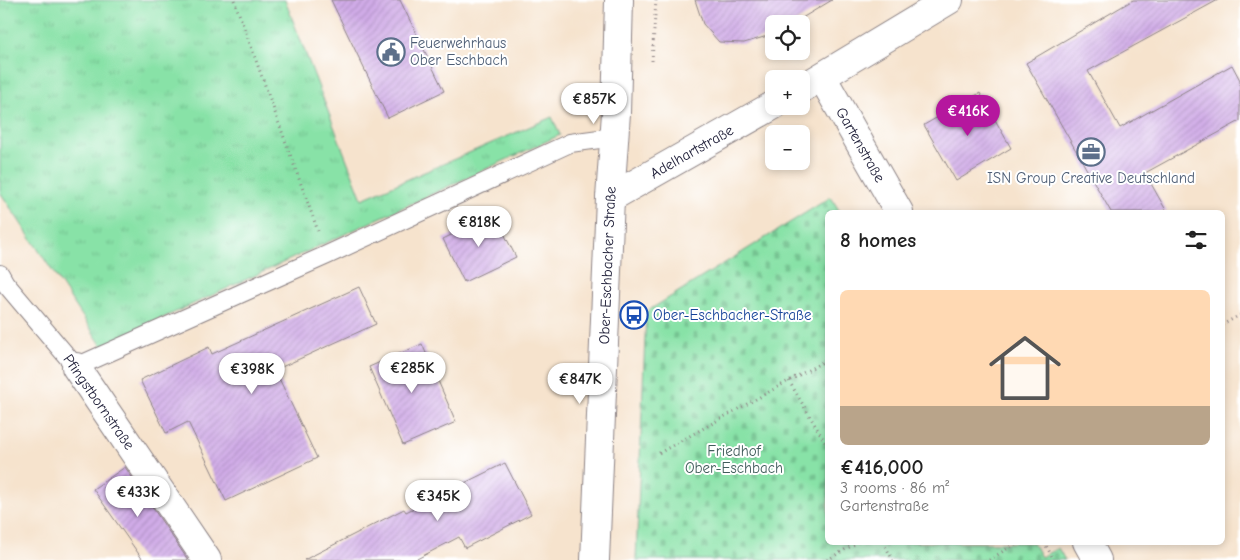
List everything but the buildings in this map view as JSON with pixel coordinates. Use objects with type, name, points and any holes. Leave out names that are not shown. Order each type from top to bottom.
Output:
[{"type":"street","name":"Ober-Eschbacher Straße","points":[[595,560],[619,0]]},
{"type":"street","points":[[812,83],[950,0]]},
{"type":"street","name":"Gartenstraße","points":[[812,83],[898,210]]},
{"type":"street","name":"Adelhartstraße","points":[[610,198],[765,110]]},
{"type":"street","name":"Pfingstbornstraße","points":[[76,367],[207,560]]},
{"type":"street","points":[[1089,545],[1097,560]]},
{"type":"lane","points":[[76,367],[570,144],[614,137]]},
{"type":"lane","name":"Pfingstbornstraße","points":[[0,274],[5,283],[76,367]]},
{"type":"path","points":[[234,0],[327,255]]},
{"type":"path","points":[[1225,323],[1240,315]]},
{"type":"path","points":[[659,453],[825,361]]},
{"type":"path","points":[[789,381],[825,442]]},
{"type":"path","points":[[827,560],[853,545]]},
{"type":"path","points":[[885,545],[893,560]]},
{"type":"path","points":[[989,560],[1013,545]]},
{"type":"path","points":[[1046,545],[1054,560]]},
{"type":"green space","points":[[0,0],[285,0],[362,199],[552,117],[560,135],[102,346],[0,192]]},
{"type":"green space","name":"Friedhof Ober-Eschbach","points":[[831,197],[839,210],[825,210],[825,545],[1034,545],[1041,557],[1058,548],[1065,560],[636,560],[646,312]]},
{"type":"place","name":"Feuerwehrhaus Ober Eschbach","points":[[391,52]]},
{"type":"place","name":"ISN Group Creative Deutschland","points":[[1091,152]]},
{"type":"place","name":"Ober-Eschbacher-Straße","points":[[634,315]]}]
